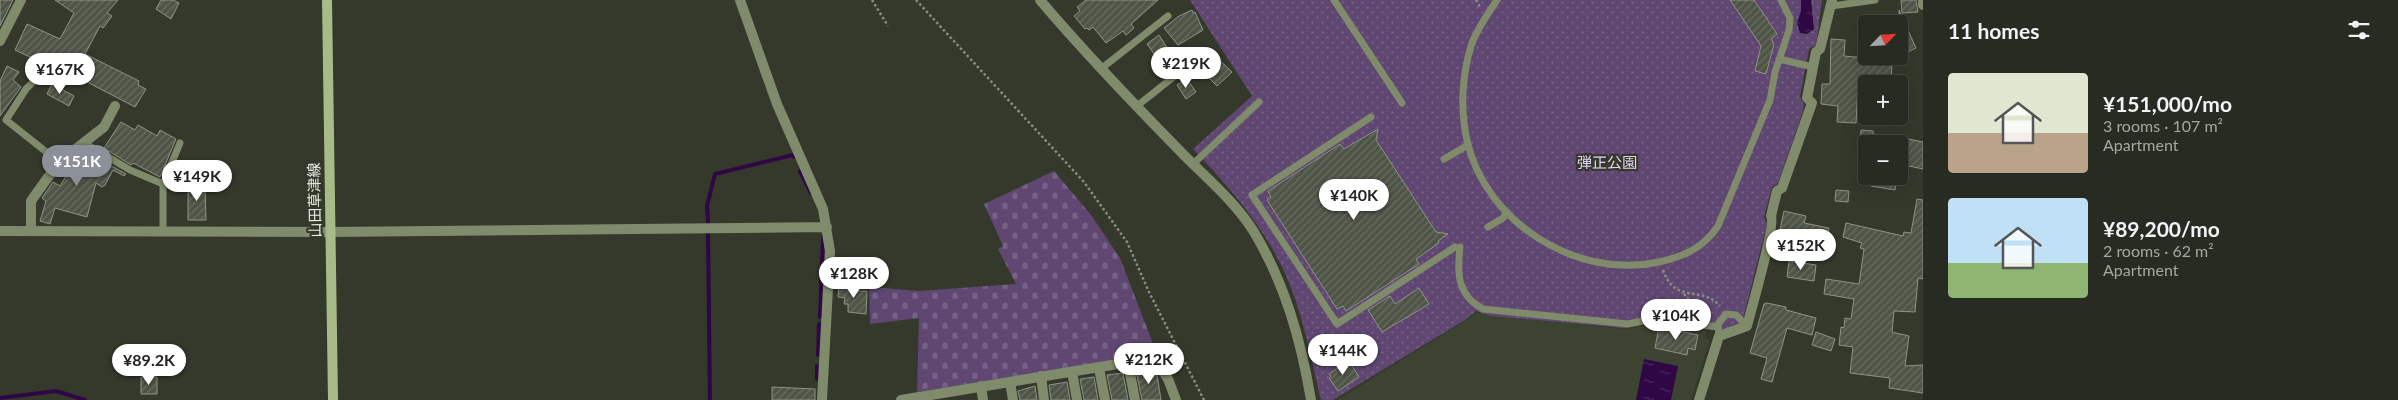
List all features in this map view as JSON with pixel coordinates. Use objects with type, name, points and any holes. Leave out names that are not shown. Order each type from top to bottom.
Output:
[{"type":"main road","name":"山田草津線","points":[[327,0],[333,400]]},
{"type":"street","points":[[0,41],[21,0]]},
{"type":"street","points":[[740,0],[777,104],[823,209],[827,227],[830,251],[822,400]]},
{"type":"street","points":[[1040,0],[1136,106],[1229,200],[1252,230],[1268,257],[1288,303],[1296,327],[1311,400]]},
{"type":"street","points":[[1922,0],[1923,5]]},
{"type":"street","points":[[1699,400],[1718,331],[1747,326],[1770,236],[1773,219],[1771,216],[1777,191],[1782,188],[1812,103],[1807,98],[1816,52],[1820,49],[1831,3]]},
{"type":"street","points":[[30,230],[30,201],[59,162],[104,127],[115,106]]},
{"type":"street","points":[[0,231],[330,232],[827,227]]},
{"type":"street","points":[[901,400],[950,396],[981,386],[1154,358],[1168,379],[1176,400]]},
{"type":"street","points":[[1128,363],[1135,400]]},
{"type":"street","points":[[1099,368],[1105,400]]},
{"type":"street","points":[[1072,372],[1077,400]]},
{"type":"street","points":[[1041,376],[1044,400]]},
{"type":"street","points":[[1010,382],[1013,400]]},
{"type":"street","points":[[981,386],[983,400]]},
{"type":"lane","points":[[1334,0],[1402,103]]},
{"type":"lane","points":[[1498,0],[1472,44],[1463,89],[1463,116],[1468,145],[1485,184],[1507,212],[1521,226],[1543,242],[1571,255],[1594,262],[1619,266],[1661,262],[1697,250],[1718,226],[1770,100],[1779,59],[1789,30],[1790,18],[1781,0]]},
{"type":"lane","points":[[1831,3],[1875,0]]},
{"type":"lane","points":[[1102,68],[1168,16]]},
{"type":"lane","points":[[1779,59],[1813,67]]},
{"type":"lane","points":[[1136,106],[1196,60]]},
{"type":"lane","points":[[40,75],[26,89],[6,120],[59,162]]},
{"type":"lane","points":[[1193,164],[1259,102]]},
{"type":"lane","points":[[1371,117],[1252,195],[1337,324],[1458,247],[1458,276],[1461,286],[1475,304],[1483,309],[1628,324],[1656,318],[1709,326],[1718,331],[1721,318],[1726,314],[1736,315],[1747,326]]},
{"type":"lane","points":[[83,142],[130,170],[163,184]]},
{"type":"lane","points":[[163,232],[163,184],[180,143]]},
{"type":"lane","points":[[1444,159],[1468,145]]},
{"type":"lane","points":[[1488,227],[1503,218],[1507,212]]},
{"type":"path","points":[[872,0],[888,26]]},
{"type":"path","points":[[916,0],[1084,182],[1098,201],[1127,242],[1149,292],[1204,400]]},
{"type":"path","points":[[1661,262],[1667,281],[1673,288],[1683,293],[1703,296],[1718,303],[1726,314]]},
{"type":"path","points":[[1683,293],[1709,326]]},
{"type":"shaded area","points":[[1476,312],[1490,316],[1626,329],[1656,323],[1705,330],[1705,338],[1710,340],[1691,400],[1337,400],[1467,320]]},
{"type":"green space","name":"弾正公園","points":[[1190,0],[1822,0],[1816,45],[1809,49],[1800,96],[1804,106],[1778,183],[1772,187],[1764,217],[1767,224],[1742,323],[1723,330],[1656,322],[1624,328],[1490,316],[1476,311],[1465,320],[1333,400],[1321,400],[1299,311],[1279,261],[1251,216],[1229,188],[1193,149],[1252,96]]},
{"type":"green space","points":[[1054,171],[1091,215],[1120,258],[1157,354],[917,392],[919,318],[870,324],[869,287],[919,291],[1016,284],[998,249],[1003,246],[984,204]]},
{"type":"water","points":[[1801,0],[1811,0],[1814,29],[1807,34],[1800,33],[1797,23],[1801,11]]},
{"type":"water","points":[[1644,359],[1678,366],[1671,400],[1636,400]]},
{"type":"building","points":[[0,0],[13,0],[0,26]]},
{"type":"building","points":[[55,0],[118,0],[107,13],[112,16],[103,28],[100,26],[85,54],[139,81],[138,85],[146,89],[135,107],[64,70],[62,72],[15,50],[27,24],[60,39],[74,13]]},
{"type":"building","points":[[161,0],[173,0],[179,3],[171,19],[156,9]]},
{"type":"building","points":[[1086,0],[1158,0],[1131,24],[1134,28],[1126,35],[1123,31],[1106,43],[1093,27],[1089,30],[1085,29],[1074,16],[1080,11],[1077,7]]},
{"type":"building","points":[[1730,0],[1754,0],[1777,34],[1771,39],[1774,44],[1766,74],[1755,71],[1761,46]]},
{"type":"building","points":[[1901,0],[1916,0],[1918,12],[1902,13]]},
{"type":"building","points":[[1192,10],[1193,13],[1195,12],[1203,30],[1178,45],[1164,28],[1179,16]]},
{"type":"building","points":[[1908,30],[1916,48],[1908,52]]},
{"type":"building","points":[[1159,35],[1169,51],[1167,52],[1169,55],[1160,62],[1147,44]]},
{"type":"building","points":[[1831,39],[1845,40],[1844,56],[1858,57],[1858,65],[1892,65],[1891,75],[1858,75],[1856,123],[1837,122],[1838,106],[1821,104],[1822,84],[1830,84]]},
{"type":"building","points":[[1216,57],[1232,72],[1217,86],[1202,71]]},
{"type":"building","points":[[7,66],[19,72],[13,80],[21,87],[0,116],[0,81]]},
{"type":"building","points":[[1187,79],[1196,92],[1186,99],[1177,85]]},
{"type":"building","points":[[52,84],[74,96],[69,106],[47,94]]},
{"type":"building","points":[[121,122],[135,130],[138,125],[157,136],[160,130],[176,139],[160,177],[133,163],[131,165],[104,148]]},
{"type":"building","points":[[1378,129],[1376,140],[1436,232],[1448,234],[1438,241],[1439,243],[1416,259],[1419,264],[1346,311],[1343,306],[1337,309],[1267,200],[1271,197],[1268,191],[1340,144],[1344,149]]},
{"type":"building","points":[[1861,130],[1873,131],[1873,134],[1878,135],[1861,135]]},
{"type":"building","points":[[1908,139],[1923,142],[1923,169],[1908,166]]},
{"type":"building","points":[[84,151],[126,174],[124,176],[113,170],[105,185],[102,187],[96,183],[87,217],[55,208],[50,224],[40,221],[46,201],[42,198],[53,182],[60,186],[71,168],[68,166],[70,162],[77,160]]},
{"type":"building","points":[[188,183],[205,183],[206,220],[188,220]]},
{"type":"building","points":[[1871,185],[1896,185],[1895,190]]},
{"type":"building","points":[[1836,190],[1849,191],[1848,202],[1835,201]]},
{"type":"building","points":[[1917,199],[1923,200],[1923,279],[1918,278],[1915,312],[1894,311],[1892,332],[1909,336],[1905,366],[1923,365],[1923,393],[1889,388],[1890,378],[1850,373],[1853,347],[1839,345],[1841,327],[1844,328],[1845,318],[1851,319],[1854,299],[1824,294],[1826,279],[1859,284],[1864,249],[1860,248],[1862,243],[1843,237],[1846,223],[1903,236],[1904,232],[1911,233]]},
{"type":"building","points":[[1784,211],[1806,216],[1804,223],[1829,228],[1827,239],[1824,238],[1822,244],[1803,240],[1804,235],[1780,230]]},
{"type":"building","points":[[1789,261],[1816,265],[1814,281],[1787,277]]},
{"type":"building","points":[[839,285],[856,286],[856,291],[867,291],[866,314],[848,312],[848,304],[844,304],[845,298],[838,297]]},
{"type":"building","points":[[1419,288],[1429,304],[1382,332],[1368,310],[1390,296],[1395,304]]},
{"type":"building","points":[[1764,304],[1786,307],[1786,310],[1816,318],[1812,335],[1787,328],[1772,382],[1761,379],[1767,358],[1750,353]]},
{"type":"building","points":[[1659,327],[1698,335],[1695,350],[1688,348],[1687,355],[1655,348]]},
{"type":"building","points":[[1816,332],[1835,339],[1831,351],[1812,345]]},
{"type":"building","points":[[1349,361],[1359,377],[1338,391],[1329,378],[1331,376],[1329,374]]},
{"type":"building","points":[[1153,369],[1157,375],[1161,400],[1142,400],[1136,371]]},
{"type":"building","points":[[1123,373],[1128,400],[1112,400],[1107,375]]},
{"type":"building","points":[[141,377],[157,377],[157,394],[141,394]]},
{"type":"building","points":[[1094,377],[1098,400],[1084,400],[1080,379]]},
{"type":"building","points":[[1067,382],[1070,400],[1051,400],[1049,385]]},
{"type":"building","points":[[1035,386],[1037,400],[1020,400],[1018,391]]},
{"type":"building","points":[[772,387],[815,389],[815,400],[772,400]]},
{"type":"waterway","points":[[708,222],[707,206],[715,174],[793,155],[794,157]]},
{"type":"waterway","points":[[800,171],[811,193]]},
{"type":"waterway","points":[[708,233],[710,400]]},
{"type":"waterway","points":[[820,317],[823,237]]},
{"type":"waterway","points":[[818,355],[819,324]]},
{"type":"waterway","points":[[817,366],[817,379]]},
{"type":"waterway","points":[[0,398],[56,391],[85,400]]}]
